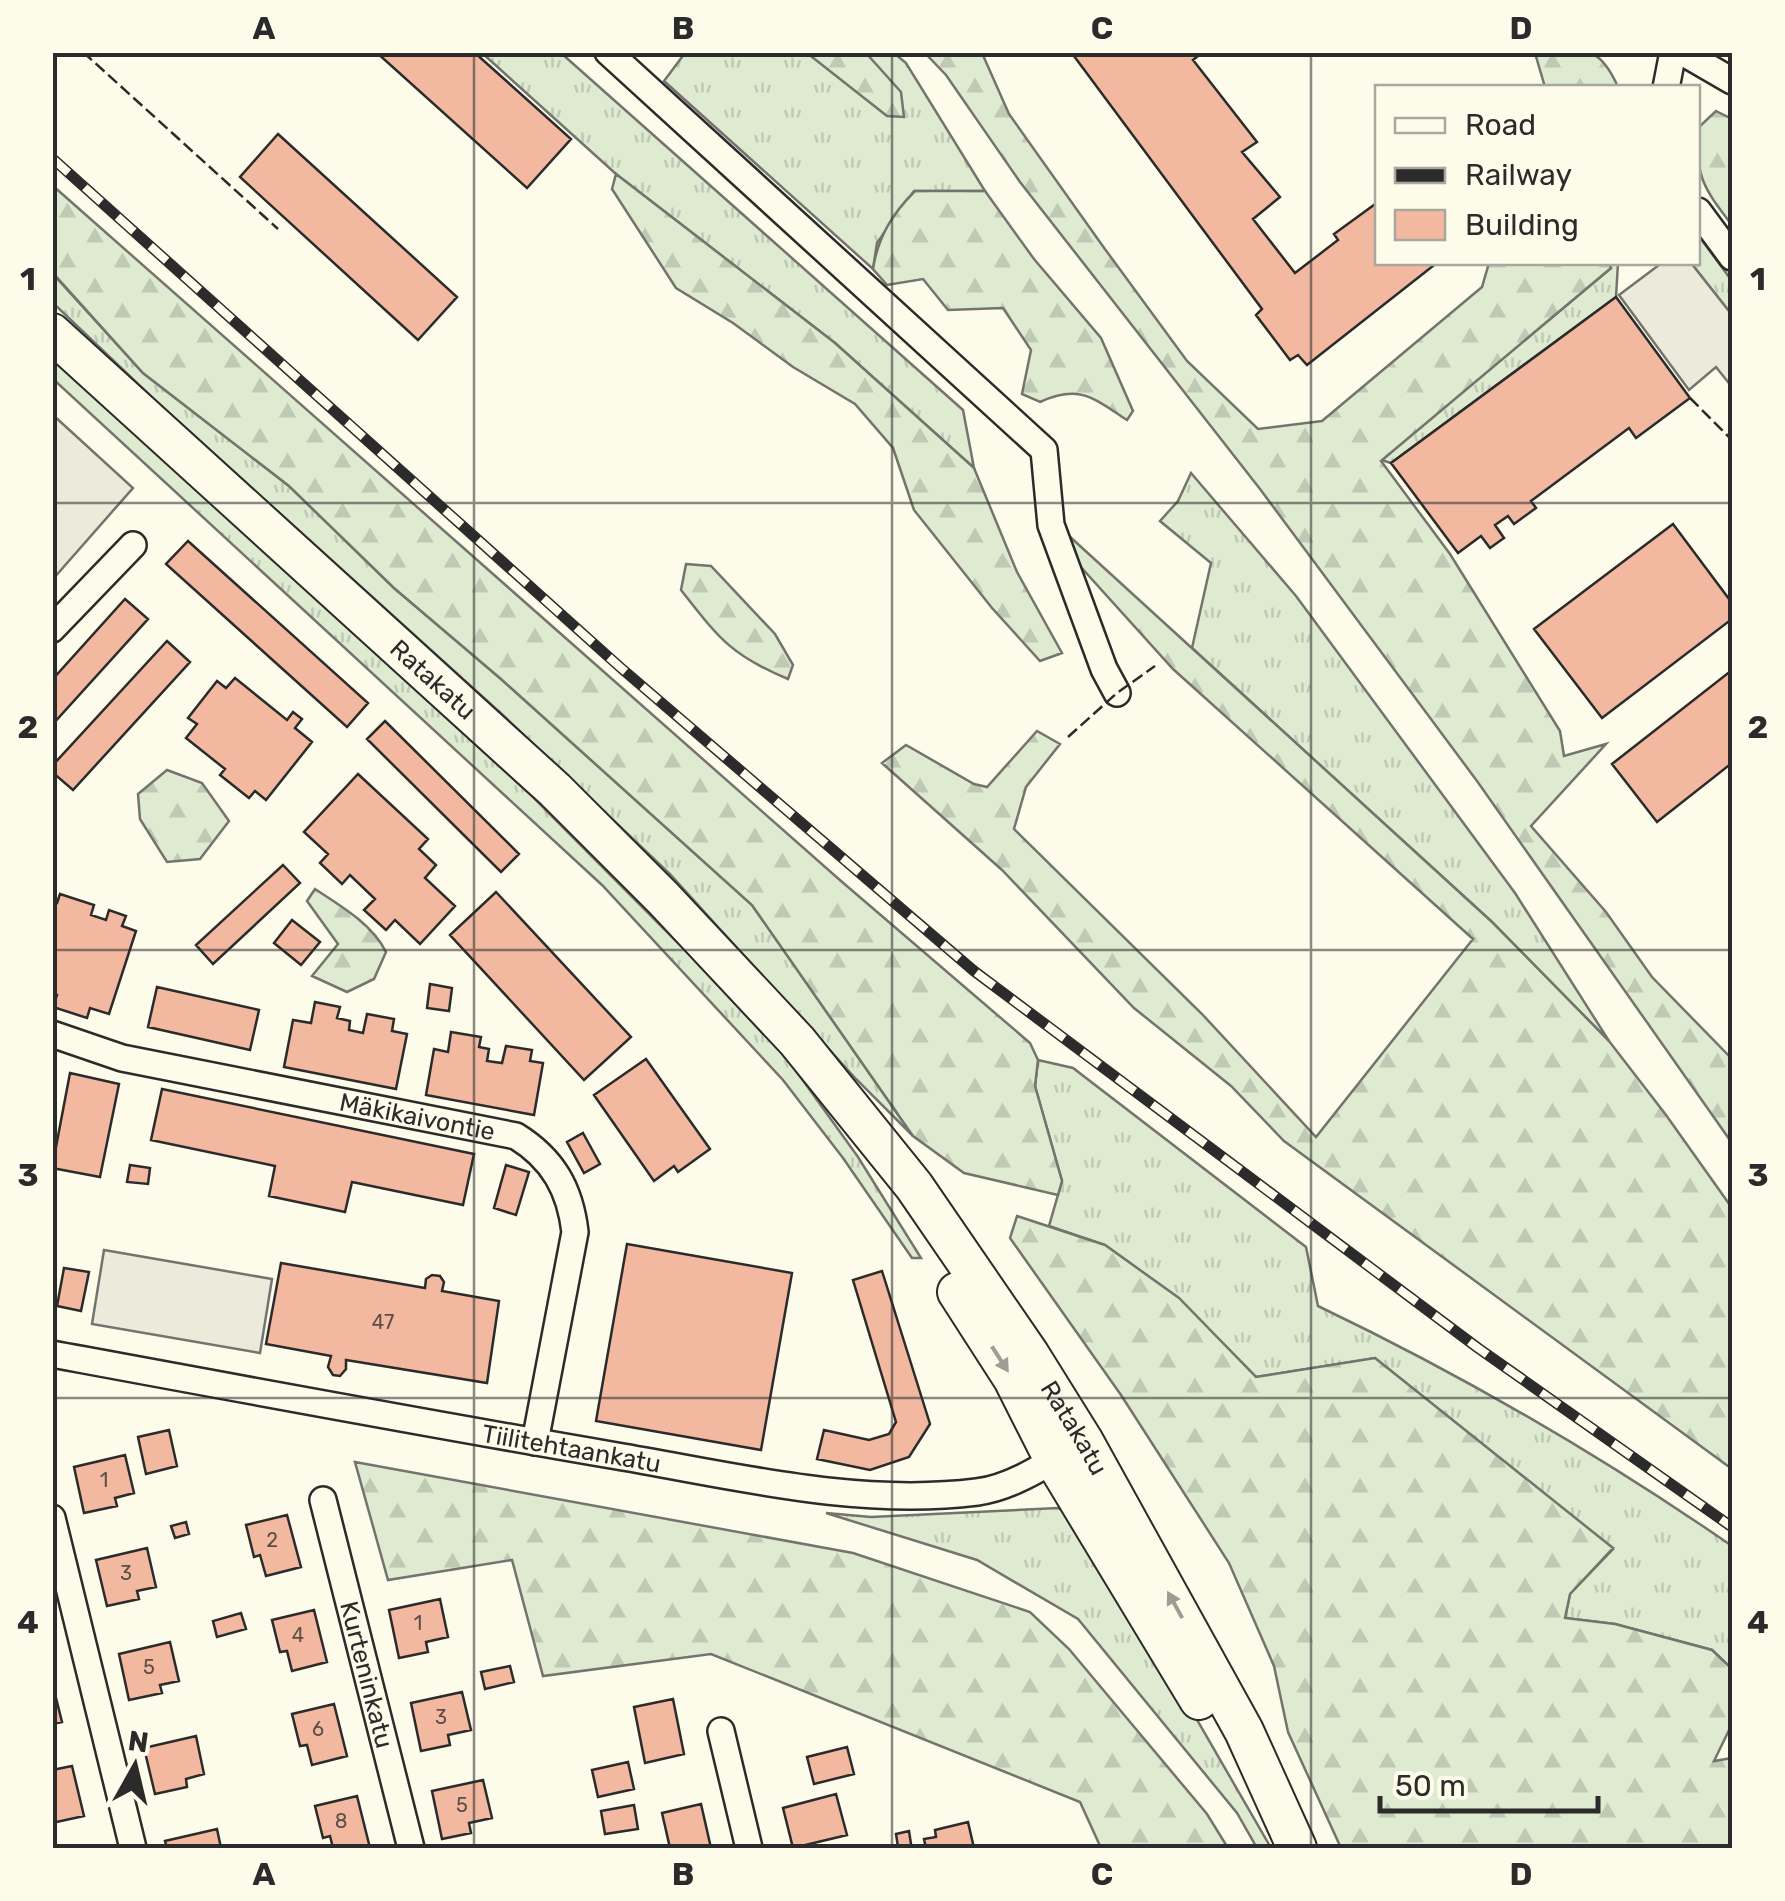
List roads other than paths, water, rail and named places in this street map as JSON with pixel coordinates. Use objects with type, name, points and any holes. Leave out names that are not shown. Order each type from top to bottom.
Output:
[{"type":"main road","name":"Ratakatu","points":[[52,333],[555,790],[664,898],[796,1041],[914,1186],[1030,1355],[1069,1450],[1244,1730],[1293,1848]]},
{"type":"street","points":[[608,52],[1044,450],[1050,525],[1116,693]]},
{"type":"street","points":[[1667,85],[1674,52]]},
{"type":"street","points":[[1682,52],[1732,81]]},
{"type":"street","points":[[1700,214],[1732,257]]},
{"type":"street","points":[[52,629],[133,545]]},
{"type":"street","name":"Mäkikaivontie","points":[[52,1034],[122,1058],[516,1136],[534,1147],[556,1170],[572,1208],[575,1232],[536,1442]]},
{"type":"street","name":"Tiilitehtaankatu","points":[[52,1354],[810,1489],[908,1497],[982,1492],[1023,1477],[1069,1450]]},
{"type":"street","name":"Kurteninkatu","points":[[323,1500],[411,1848]]},
{"type":"street","points":[[52,1518],[133,1848]]},
{"type":"street","points":[[721,1731],[749,1848]]},
{"type":"railway","points":[[52,158],[621,668],[974,971],[1478,1348],[1732,1527]]}]
